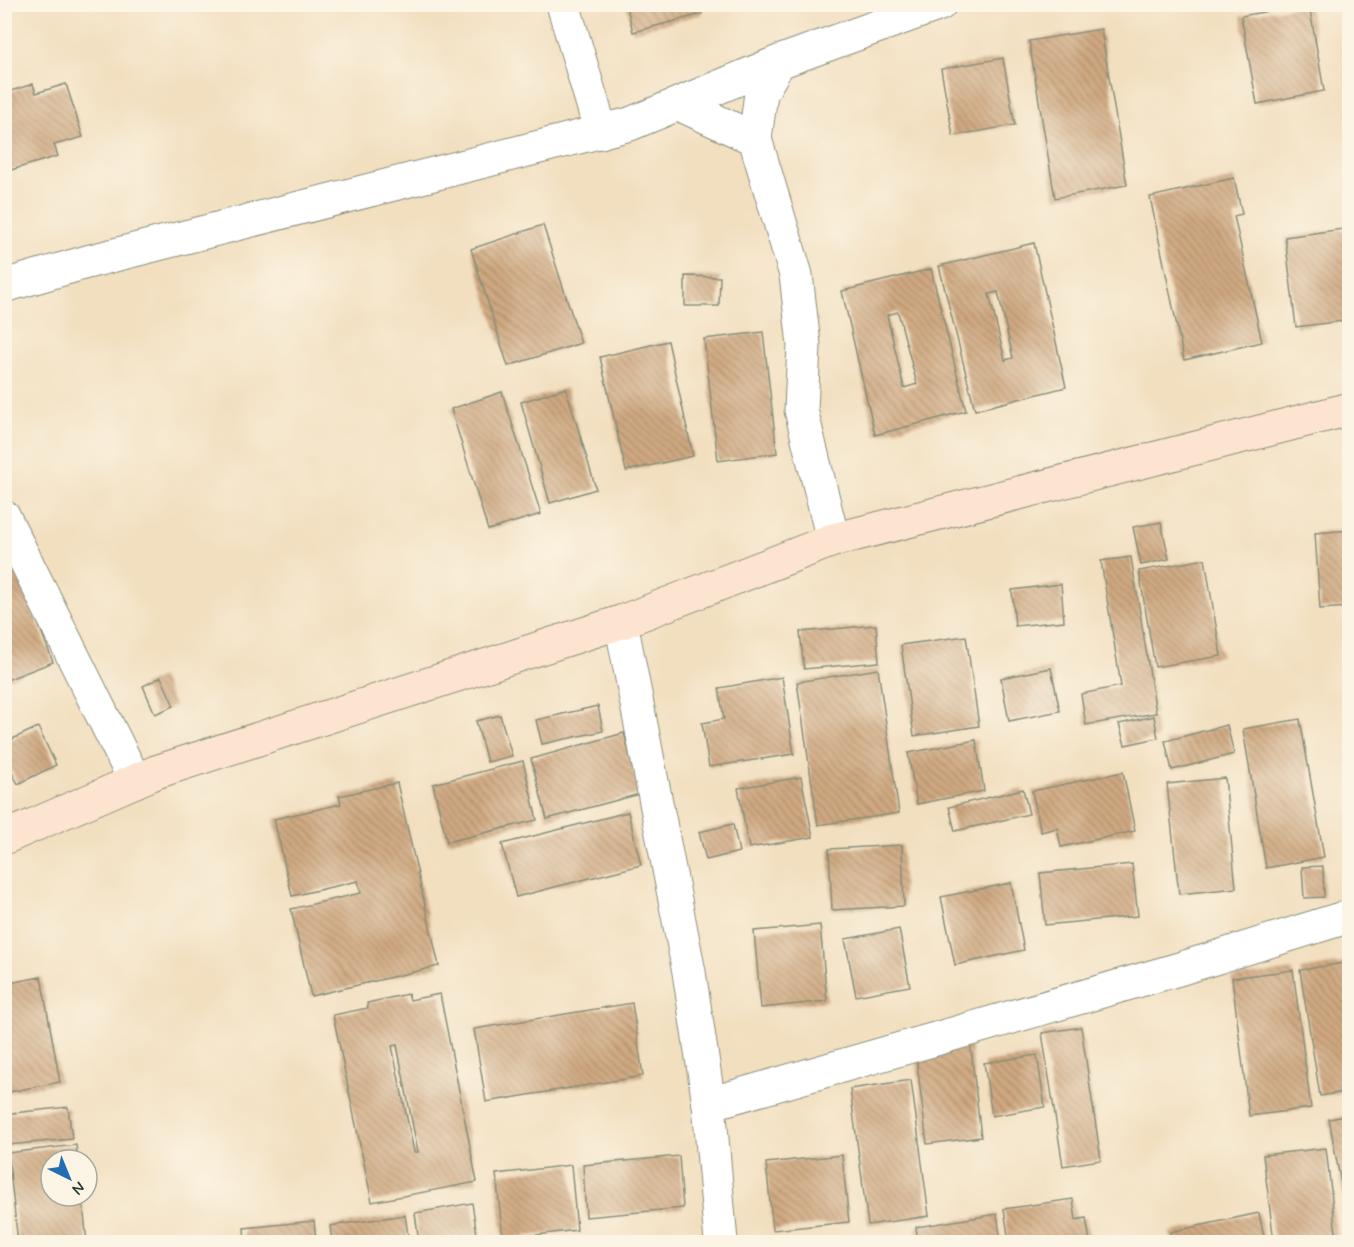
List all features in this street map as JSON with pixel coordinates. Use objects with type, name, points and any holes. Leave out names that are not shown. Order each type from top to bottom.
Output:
[{"type":"street","points":[[563,4],[601,132]]},
{"type":"street","points":[[4,286],[87,262],[630,124],[779,62],[940,4]]},
{"type":"street","points":[[779,62],[761,93],[755,139],[796,275],[804,345],[801,410],[833,540]]},
{"type":"street","points":[[679,104],[717,119],[755,139]]},
{"type":"street","points":[[4,838],[167,768],[621,622],[833,540],[1350,409]]},
{"type":"street","points":[[4,517],[135,781]]},
{"type":"street","points":[[621,622],[689,972],[709,1104],[721,1242]]},
{"type":"street","points":[[709,1104],[1179,969],[1350,916]]},
{"type":"building","points":[[626,4],[699,4],[702,14],[633,32]]},
{"type":"building","points":[[1309,4],[1324,91],[1257,104],[1241,16]]},
{"type":"building","points":[[1101,29],[1127,185],[1055,198],[1029,41]]},
{"type":"building","points":[[1003,58],[1015,125],[953,136],[941,69]]},
{"type":"building","points":[[33,84],[36,93],[66,84],[83,137],[54,145],[58,156],[11,170],[4,149],[4,93]]},
{"type":"building","points":[[1234,178],[1242,214],[1234,216],[1262,342],[1184,360],[1150,197]]},
{"type":"building","points":[[543,225],[581,343],[508,366],[471,249]]},
{"type":"building","points":[[1350,228],[1350,320],[1296,327],[1285,237]]},
{"type":"building","points":[[1034,243],[1066,387],[975,410],[939,266]],"holes":[[[998,292],[1013,358],[1005,360],[989,294]]]},
{"type":"building","points":[[931,269],[966,411],[875,435],[842,291]],"holes":[[[898,312],[917,384],[904,388],[887,315]]]},
{"type":"building","points":[[685,276],[720,277],[719,306],[685,306]]},
{"type":"building","points":[[763,332],[777,453],[718,461],[704,339]]},
{"type":"building","points":[[668,341],[693,456],[626,471],[600,357]]},
{"type":"building","points":[[566,388],[596,489],[550,503],[521,402]]},
{"type":"building","points":[[502,392],[541,514],[488,530],[451,409]]},
{"type":"building","points":[[1161,522],[1169,559],[1141,565],[1133,527]]},
{"type":"building","points":[[1350,530],[1350,607],[1320,609],[1315,533]]},
{"type":"building","points":[[4,534],[53,662],[4,681]]},
{"type":"building","points":[[1131,557],[1156,713],[1086,725],[1081,694],[1121,686],[1101,561]]},
{"type":"building","points":[[1205,559],[1221,656],[1155,667],[1139,571]]},
{"type":"building","points":[[1061,584],[1064,621],[1015,626],[1012,590]]},
{"type":"building","points":[[876,625],[879,662],[804,669],[800,632]]},
{"type":"building","points":[[966,636],[979,726],[914,736],[901,645]]},
{"type":"building","points":[[1051,668],[1060,711],[1009,721],[1001,678]]},
{"type":"building","points":[[878,669],[899,813],[818,825],[797,682]]},
{"type":"building","points":[[161,677],[174,706],[155,714],[143,686]]},
{"type":"building","points":[[782,677],[794,754],[709,767],[702,723],[724,719],[719,688]]},
{"type":"building","points":[[598,706],[603,731],[542,744],[536,720]]},
{"type":"building","points":[[500,715],[512,756],[487,762],[476,721]]},
{"type":"building","points":[[1154,716],[1158,738],[1125,745],[1119,724]]},
{"type":"building","points":[[1300,719],[1324,857],[1266,868],[1243,729]]},
{"type":"building","points":[[1227,725],[1234,754],[1172,770],[1165,741]]},
{"type":"building","points":[[38,727],[56,765],[18,784],[4,757],[4,743]]},
{"type":"building","points":[[624,733],[640,794],[547,819],[531,759]]},
{"type":"building","points":[[976,740],[984,791],[917,804],[908,753]]},
{"type":"building","points":[[523,761],[537,820],[447,842],[433,784]]},
{"type":"building","points":[[1123,772],[1135,831],[1061,847],[1057,828],[1041,832],[1032,791]]},
{"type":"building","points":[[801,777],[813,837],[749,848],[738,788]]},
{"type":"building","points":[[1225,778],[1236,888],[1179,894],[1167,784]]},
{"type":"building","points":[[397,783],[439,966],[311,996],[291,909],[361,893],[358,881],[292,896],[274,819],[341,804],[339,796]]},
{"type":"building","points":[[1023,789],[1029,814],[955,831],[949,807]]},
{"type":"building","points":[[628,812],[641,865],[516,897],[502,844]]},
{"type":"building","points":[[733,824],[739,852],[706,860],[699,832]]},
{"type":"building","points":[[902,845],[904,906],[832,910],[829,849]]},
{"type":"building","points":[[1132,864],[1138,916],[1045,925],[1040,873]]},
{"type":"building","points":[[1323,866],[1324,897],[1304,898],[1302,867]]},
{"type":"building","points":[[1011,883],[1024,950],[955,965],[941,897]]},
{"type":"building","points":[[820,925],[827,1001],[761,1008],[754,931]]},
{"type":"building","points":[[899,929],[910,986],[856,996],[845,939]]},
{"type":"building","points":[[1350,962],[1350,1091],[1320,1096],[1300,970]]},
{"type":"building","points":[[1293,970],[1311,1108],[1249,1116],[1232,978]]},
{"type":"building","points":[[41,977],[60,1082],[4,1093],[4,984]]},
{"type":"building","points":[[408,994],[410,1000],[440,994],[477,1182],[372,1202],[333,1015],[368,1008],[367,1003]],"holes":[[[397,1045],[418,1152],[414,1152],[392,1046]]]},
{"type":"building","points":[[632,1003],[643,1076],[486,1102],[474,1029]]},
{"type":"building","points":[[1081,1027],[1101,1160],[1063,1166],[1042,1033]]},
{"type":"building","points":[[970,1040],[981,1137],[927,1144],[915,1047]]},
{"type":"building","points":[[1037,1055],[1045,1107],[992,1116],[984,1063]]},
{"type":"building","points":[[911,1080],[929,1216],[868,1225],[850,1089]]},
{"type":"building","points":[[68,1107],[72,1139],[8,1145],[5,1114]]},
{"type":"building","points":[[1350,1115],[1350,1221],[1348,1222],[1329,1119]]},
{"type":"building","points":[[76,1145],[76,1148],[50,1148]]},
{"type":"building","points":[[1326,1148],[1337,1242],[1274,1242],[1263,1155]]},
{"type":"building","points":[[39,1149],[39,1208],[83,1208],[87,1242],[18,1242],[8,1153]]},
{"type":"building","points":[[842,1155],[849,1222],[773,1230],[766,1163]]},
{"type":"building","points":[[679,1156],[683,1208],[586,1217],[583,1165]]},
{"type":"building","points":[[571,1165],[577,1230],[503,1239],[496,1174]]},
{"type":"building","points":[[1073,1199],[1076,1220],[1086,1218],[1090,1242],[1009,1242],[1004,1209]]},
{"type":"building","points":[[472,1203],[478,1242],[419,1242],[415,1213]]},
{"type":"building","points":[[1259,1213],[1265,1242],[1172,1242],[1170,1232]]},
{"type":"building","points":[[997,1214],[1001,1242],[918,1242],[916,1227]]},
{"type":"building","points":[[405,1215],[409,1242],[332,1242],[330,1226]]},
{"type":"building","points":[[314,1221],[316,1242],[245,1242],[244,1228]]}]
